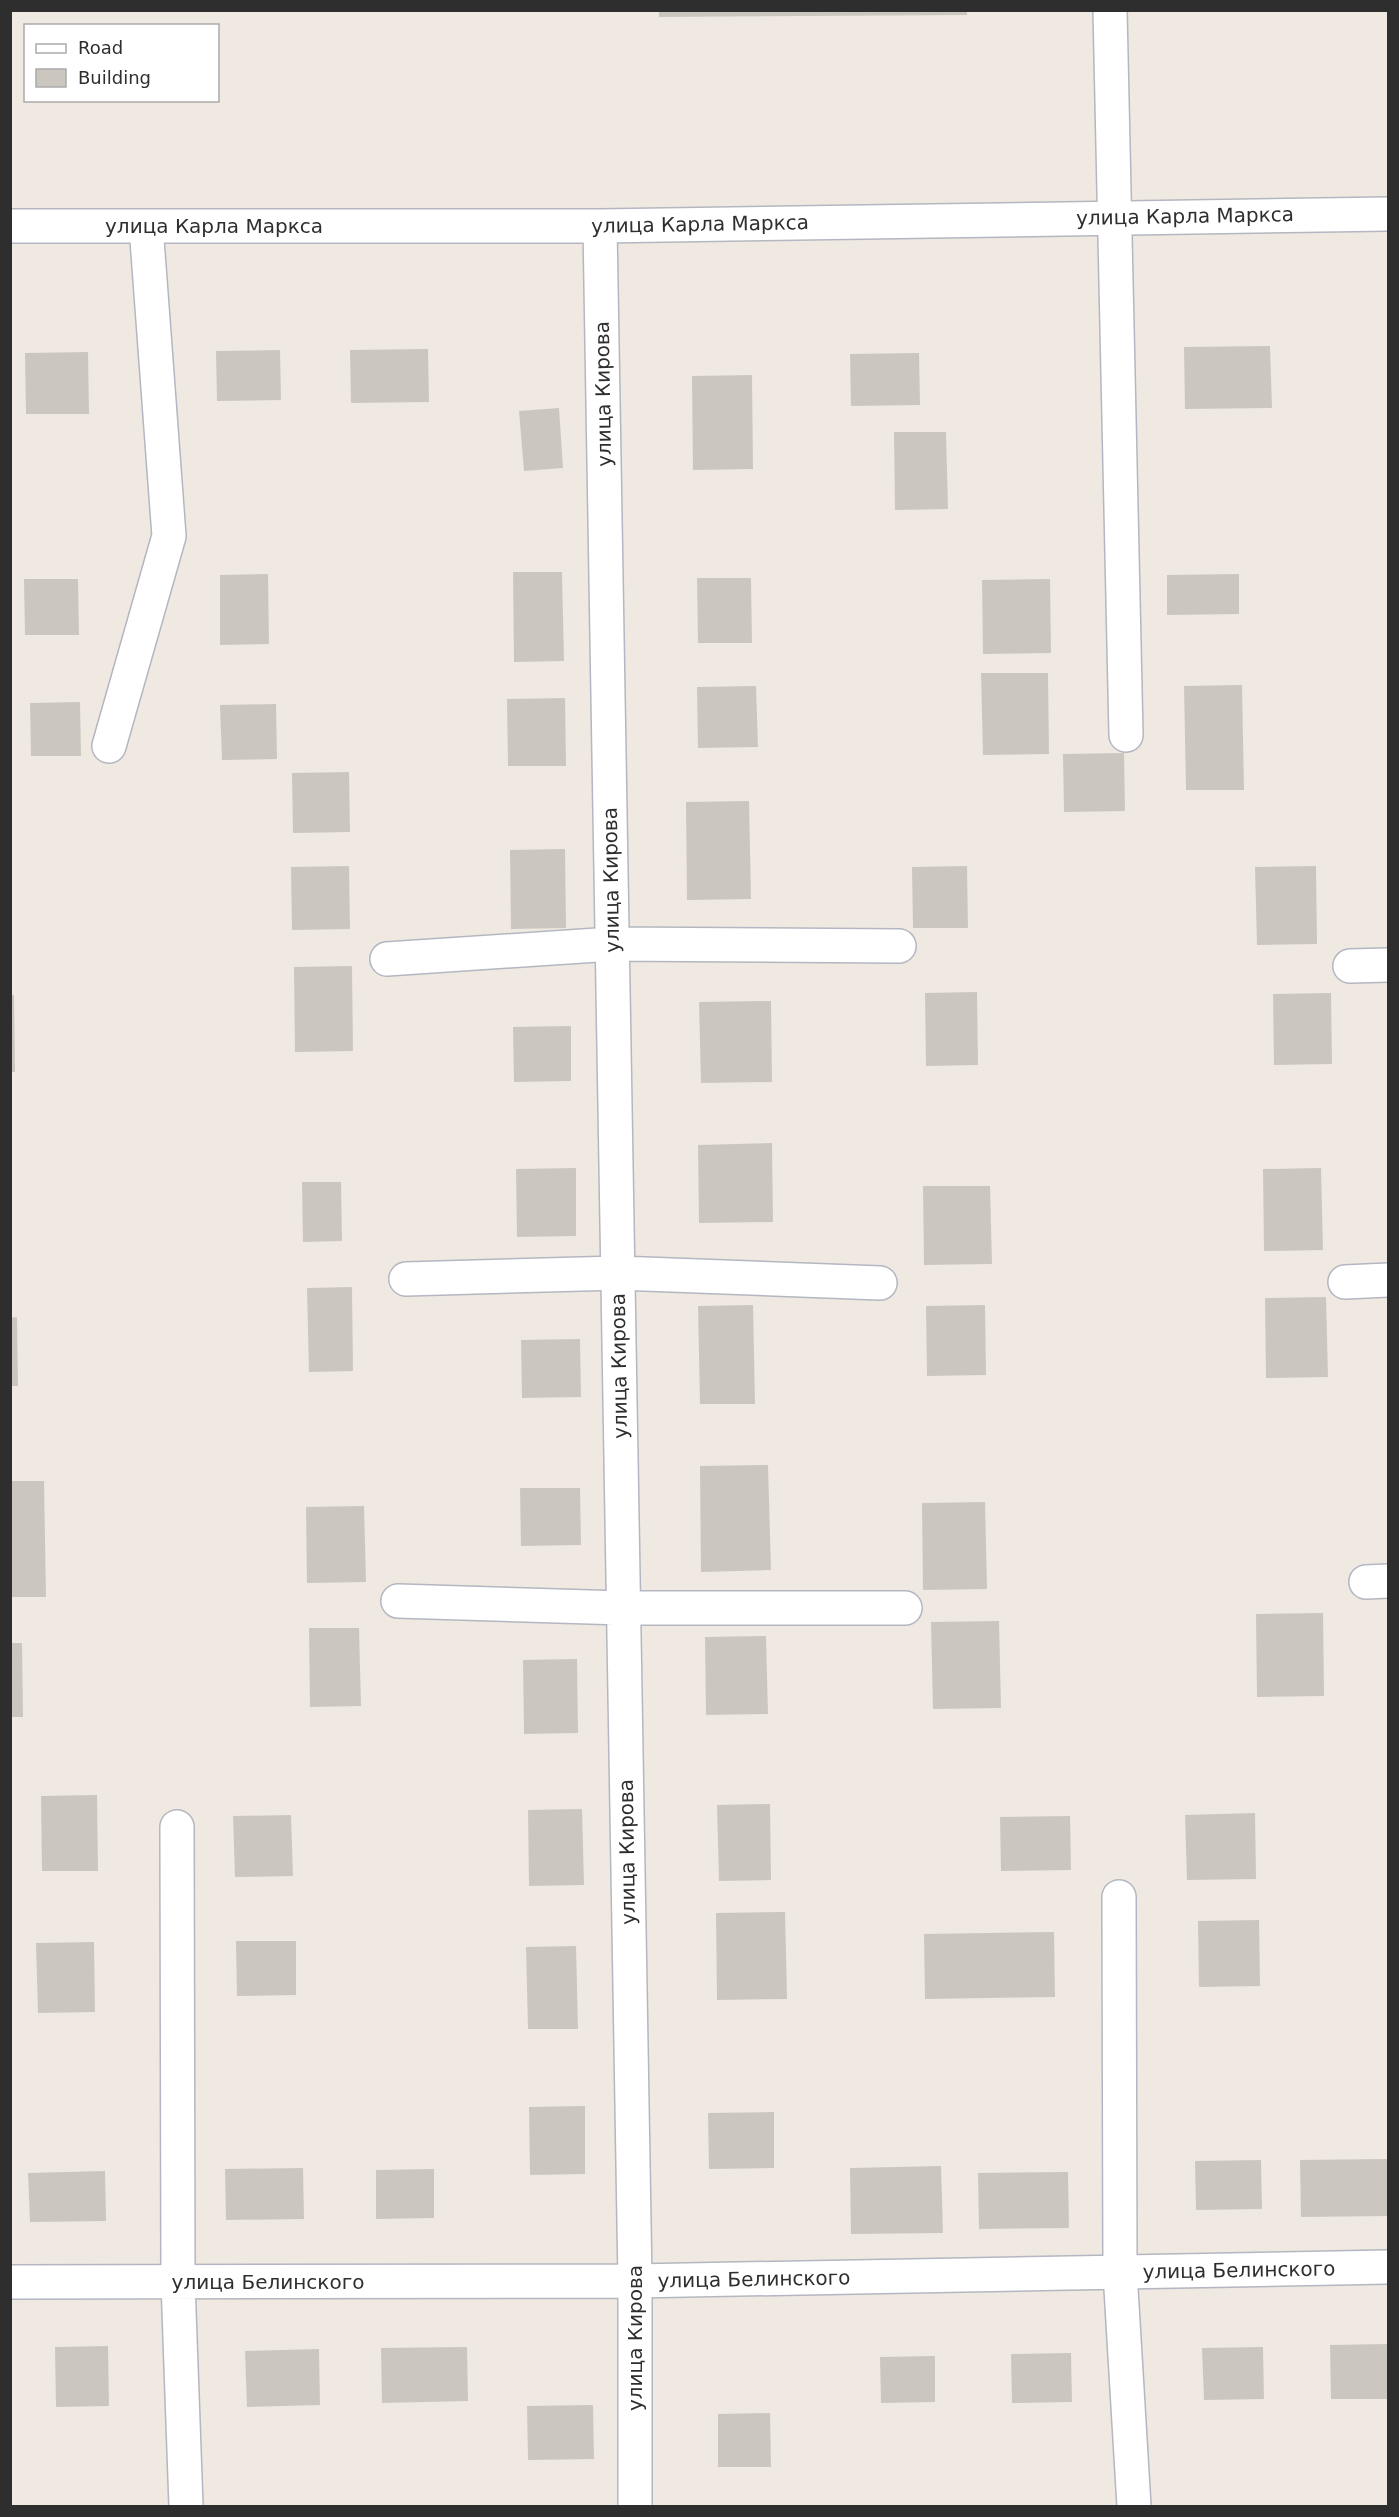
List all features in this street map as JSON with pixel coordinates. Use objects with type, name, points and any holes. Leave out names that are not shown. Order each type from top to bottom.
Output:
[{"type":"street","points":[[1110,10],[1126,735]]},
{"type":"street","name":"улица Карла Маркса","points":[[10,226],[600,226],[1389,214]]},
{"type":"street","points":[[109,746],[169,536],[146,226]]},
{"type":"street","name":"улица Кирова","points":[[600,226],[634,2281],[635,2506]]},
{"type":"street","points":[[387,959],[612,944],[899,946]]},
{"type":"street","points":[[1350,966],[1389,965]]},
{"type":"street","points":[[406,1279],[618,1274],[880,1283]]},
{"type":"street","points":[[1345,1282],[1389,1280]]},
{"type":"street","points":[[398,1601],[623,1608],[905,1608]]},
{"type":"street","points":[[177,1827],[178,2282],[186,2506]]},
{"type":"street","points":[[1119,1897],[1120,2272],[1134,2506]]},
{"type":"street","name":"улица Белинского","points":[[10,2282],[634,2281],[1389,2267]]},
{"type":"building","points":[[659,10],[967,10],[967,15],[659,17]]},
{"type":"building","points":[[1270,346],[1272,408],[1185,409],[1184,347]]},
{"type":"building","points":[[428,349],[429,402],[351,403],[350,350]]},
{"type":"building","points":[[280,350],[281,400],[217,401],[216,351]]},
{"type":"building","points":[[88,352],[89,414],[26,414],[25,353]]},
{"type":"building","points":[[919,353],[920,405],[851,406],[850,354]]},
{"type":"building","points":[[752,375],[753,469],[693,470],[692,376]]},
{"type":"building","points":[[559,408],[563,468],[524,471],[519,411]]},
{"type":"building","points":[[894,432],[946,432],[948,509],[895,510]]},
{"type":"building","points":[[513,572],[562,572],[564,661],[514,662]]},
{"type":"building","points":[[268,574],[269,644],[220,645],[220,575]]},
{"type":"building","points":[[1239,574],[1239,614],[1167,615],[1167,575]]},
{"type":"building","points":[[697,578],[751,578],[752,643],[698,643]]},
{"type":"building","points":[[24,579],[78,579],[79,635],[25,635]]},
{"type":"building","points":[[1050,579],[1051,653],[983,654],[982,580]]},
{"type":"building","points":[[981,673],[1048,673],[1049,754],[983,755]]},
{"type":"building","points":[[1242,685],[1244,790],[1186,790],[1184,686]]},
{"type":"building","points":[[756,686],[758,747],[698,748],[697,687]]},
{"type":"building","points":[[565,698],[566,766],[508,766],[507,699]]},
{"type":"building","points":[[80,702],[81,756],[31,756],[30,703]]},
{"type":"building","points":[[276,704],[277,759],[222,760],[220,705]]},
{"type":"building","points":[[1124,753],[1125,811],[1064,812],[1063,754]]},
{"type":"building","points":[[349,772],[350,832],[293,833],[292,773]]},
{"type":"building","points":[[749,801],[751,899],[687,900],[686,802]]},
{"type":"building","points":[[565,849],[566,928],[511,929],[510,850]]},
{"type":"building","points":[[349,866],[350,929],[292,930],[291,867]]},
{"type":"building","points":[[967,866],[968,928],[913,928],[912,867]]},
{"type":"building","points":[[1316,866],[1317,944],[1257,945],[1255,867]]},
{"type":"building","points":[[352,966],[353,1051],[295,1052],[294,967]]},
{"type":"building","points":[[977,992],[978,1065],[926,1066],[925,993]]},
{"type":"building","points":[[1331,993],[1332,1064],[1274,1065],[1273,994]]},
{"type":"building","points":[[10,995],[14,995],[15,1072],[10,1072]]},
{"type":"building","points":[[771,1001],[772,1082],[701,1083],[699,1002]]},
{"type":"building","points":[[571,1026],[571,1081],[514,1082],[513,1027]]},
{"type":"building","points":[[772,1143],[773,1222],[699,1223],[698,1145]]},
{"type":"building","points":[[576,1168],[576,1236],[517,1237],[516,1169]]},
{"type":"building","points":[[1321,1168],[1323,1250],[1264,1251],[1263,1169]]},
{"type":"building","points":[[302,1182],[341,1182],[342,1241],[303,1242]]},
{"type":"building","points":[[923,1186],[990,1186],[992,1264],[924,1265]]},
{"type":"building","points":[[352,1287],[353,1371],[309,1372],[307,1288]]},
{"type":"building","points":[[1326,1297],[1328,1377],[1266,1378],[1265,1298]]},
{"type":"building","points":[[753,1305],[755,1404],[700,1404],[698,1306]]},
{"type":"building","points":[[985,1305],[986,1375],[927,1376],[926,1306]]},
{"type":"building","points":[[17,1317],[18,1386],[10,1386],[10,1318]]},
{"type":"building","points":[[580,1339],[581,1397],[522,1398],[521,1340]]},
{"type":"building","points":[[768,1465],[771,1570],[701,1572],[700,1466]]},
{"type":"building","points":[[10,1481],[44,1481],[46,1597],[10,1597]]},
{"type":"building","points":[[520,1488],[580,1488],[581,1545],[521,1546]]},
{"type":"building","points":[[985,1502],[987,1589],[923,1590],[922,1503]]},
{"type":"building","points":[[364,1506],[366,1582],[307,1583],[306,1507]]},
{"type":"building","points":[[1323,1613],[1324,1696],[1257,1697],[1256,1614]]},
{"type":"building","points":[[999,1621],[1001,1708],[933,1709],[931,1622]]},
{"type":"building","points":[[309,1628],[359,1628],[361,1706],[310,1707]]},
{"type":"building","points":[[766,1636],[768,1714],[706,1715],[705,1637]]},
{"type":"building","points":[[10,1643],[22,1643],[23,1717],[10,1717]]},
{"type":"building","points":[[577,1659],[578,1733],[524,1734],[523,1660]]},
{"type":"building","points":[[97,1795],[98,1871],[42,1871],[41,1796]]},
{"type":"building","points":[[770,1804],[771,1880],[719,1881],[717,1805]]},
{"type":"building","points":[[582,1809],[584,1885],[529,1886],[528,1810]]},
{"type":"building","points":[[1255,1813],[1256,1879],[1187,1880],[1185,1815]]},
{"type":"building","points":[[291,1815],[293,1876],[235,1877],[233,1816]]},
{"type":"building","points":[[1070,1816],[1071,1870],[1001,1871],[1000,1817]]},
{"type":"building","points":[[785,1912],[787,1999],[717,2000],[716,1913]]},
{"type":"building","points":[[1259,1920],[1260,1986],[1199,1987],[1198,1921]]},
{"type":"building","points":[[1054,1932],[1055,1997],[925,1999],[924,1934]]},
{"type":"building","points":[[236,1941],[296,1941],[296,1995],[237,1996]]},
{"type":"building","points":[[94,1942],[95,2012],[38,2013],[36,1943]]},
{"type":"building","points":[[576,1946],[578,2029],[528,2029],[526,1947]]},
{"type":"building","points":[[585,2106],[585,2174],[530,2175],[529,2107]]},
{"type":"building","points":[[774,2112],[774,2168],[709,2169],[708,2113]]},
{"type":"building","points":[[1388,2159],[1388,2216],[1301,2217],[1300,2160]]},
{"type":"building","points":[[1261,2160],[1262,2209],[1196,2210],[1195,2161]]},
{"type":"building","points":[[941,2166],[943,2233],[851,2234],[850,2168]]},
{"type":"building","points":[[303,2168],[304,2219],[226,2220],[225,2169]]},
{"type":"building","points":[[434,2169],[434,2218],[376,2219],[376,2170]]},
{"type":"building","points":[[105,2171],[106,2221],[30,2222],[28,2173]]},
{"type":"building","points":[[1068,2172],[1069,2228],[979,2229],[978,2173]]},
{"type":"building","points":[[1388,2344],[1388,2399],[1331,2399],[1330,2345]]},
{"type":"building","points":[[108,2346],[109,2406],[56,2407],[55,2347]]},
{"type":"building","points":[[467,2347],[468,2401],[382,2403],[381,2348]]},
{"type":"building","points":[[1263,2347],[1264,2399],[1204,2400],[1202,2348]]},
{"type":"building","points":[[319,2349],[320,2405],[247,2407],[245,2351]]},
{"type":"building","points":[[1071,2353],[1072,2402],[1012,2403],[1011,2354]]},
{"type":"building","points":[[935,2356],[935,2402],[881,2403],[880,2357]]},
{"type":"building","points":[[593,2405],[594,2459],[528,2460],[527,2406]]},
{"type":"building","points":[[770,2413],[771,2467],[718,2467],[718,2414]]}]
